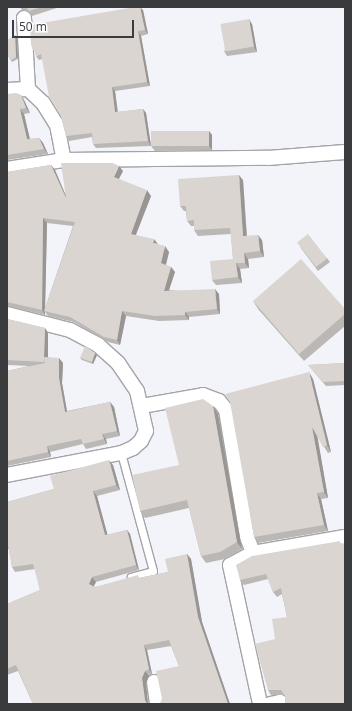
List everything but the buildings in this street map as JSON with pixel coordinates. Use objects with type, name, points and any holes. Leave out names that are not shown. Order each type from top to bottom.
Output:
[{"type":"street","points":[[24,18],[28,89],[43,103],[57,125],[64,160]]},
{"type":"street","points":[[7,90],[28,89]]},
{"type":"street","points":[[7,168],[64,160],[268,158],[345,152]]},
{"type":"street","points":[[7,314],[70,330],[98,345],[127,375],[137,391],[142,406],[146,431],[141,441],[132,448],[121,453],[7,475]]},
{"type":"street","points":[[142,406],[203,395],[219,401],[226,410],[247,537],[253,553]]},
{"type":"street","points":[[260,704],[230,565],[253,553],[345,538]]},
{"type":"street","points":[[154,682],[157,704]]},
{"type":"street","points":[[270,704],[280,702],[281,704]]},
{"type":"lane","points":[[121,453],[153,571],[125,579]]}]
